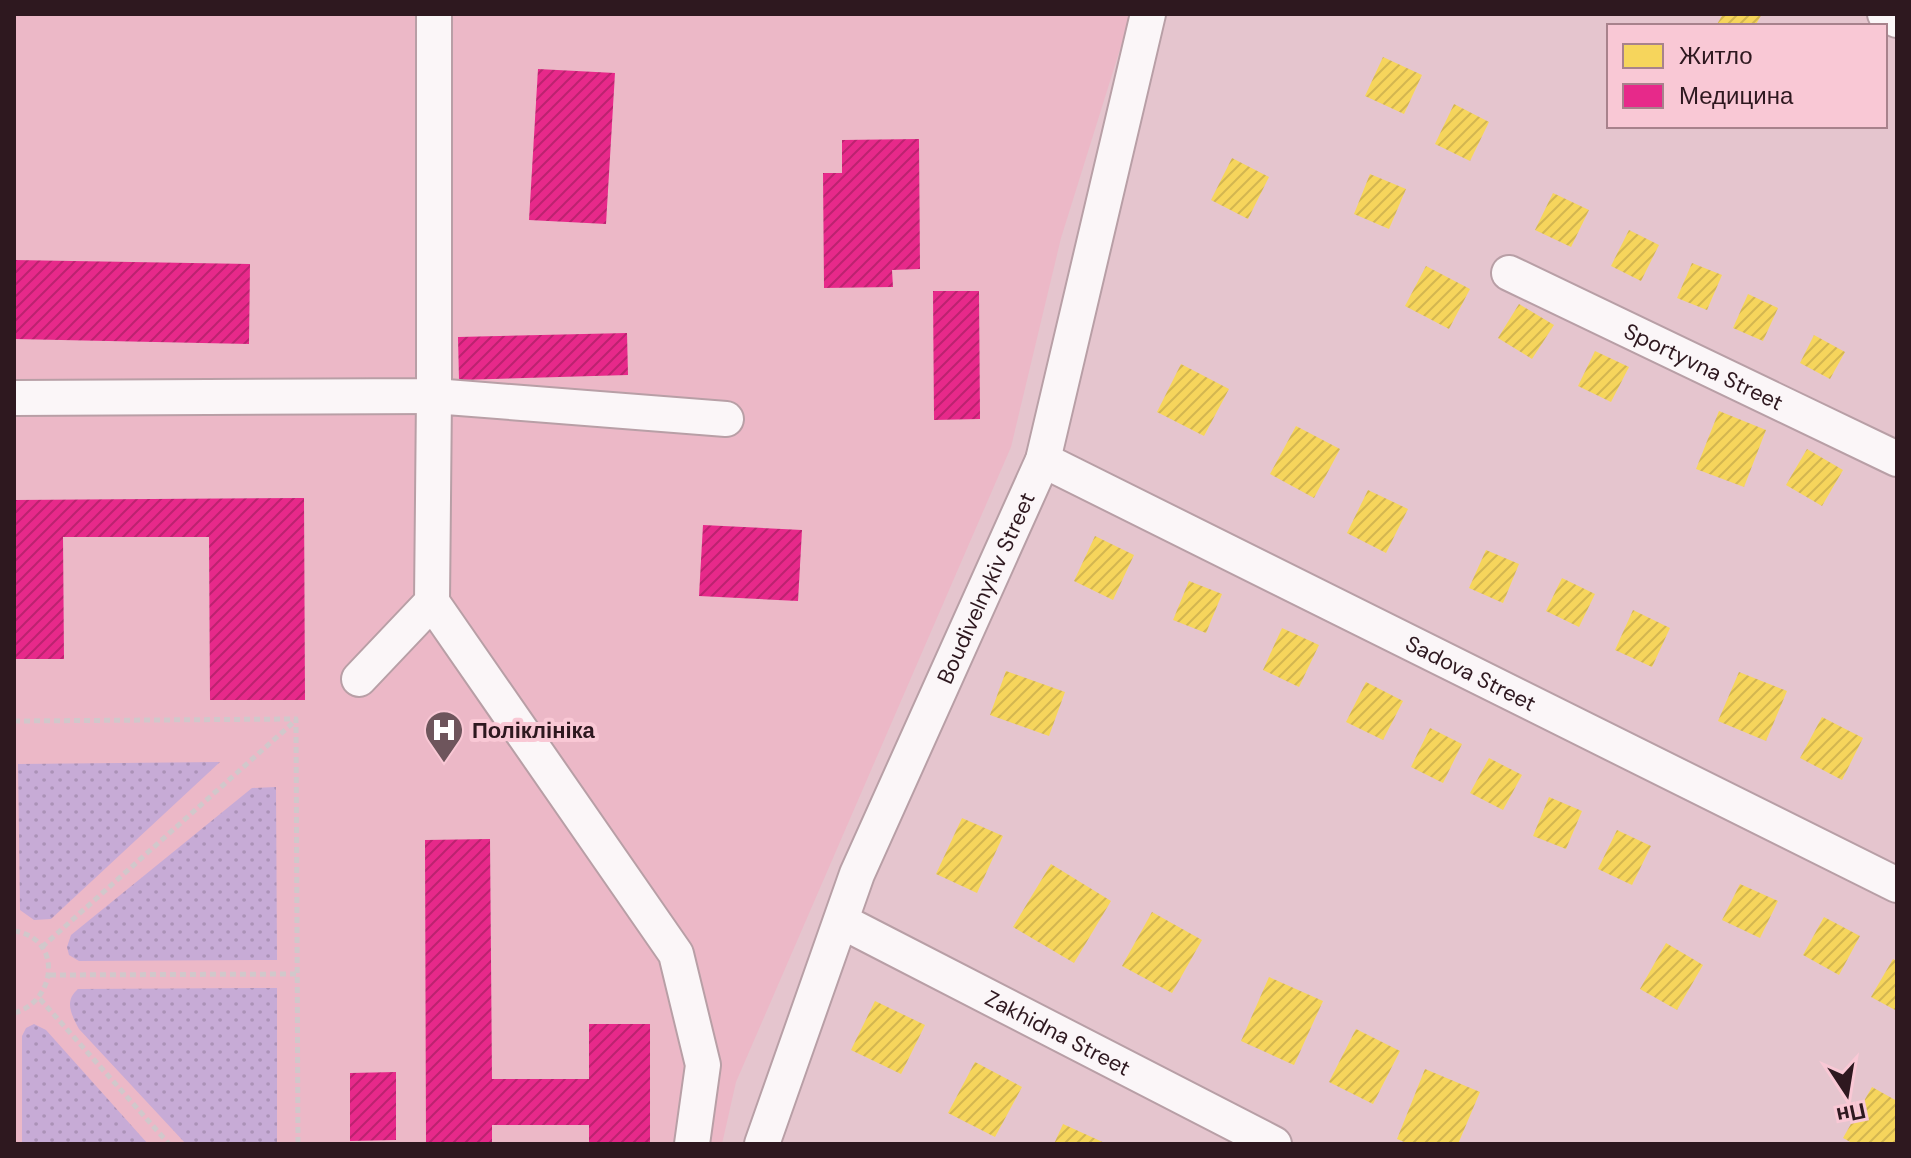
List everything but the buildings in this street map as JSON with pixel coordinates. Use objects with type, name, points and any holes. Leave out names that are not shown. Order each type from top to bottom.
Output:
[{"type":"street","points":[[434,14],[432,602],[676,954],[703,1065],[692,1144]]},
{"type":"street","name":"Boudivelnykiv Street","points":[[762,1144],[857,874],[1043,460],[1148,14]]},
{"type":"street","points":[[1885,14],[1897,20]]},
{"type":"street","name":"Sportyvna Street","points":[[1509,273],[1897,459]]},
{"type":"street","points":[[14,398],[434,396],[726,419]]},
{"type":"street","name":"Sadova Street","points":[[1043,460],[1897,885]]},
{"type":"street","points":[[359,679],[432,602]]},
{"type":"street","name":"Zakhidna Street","points":[[841,921],[1274,1144]]},
{"type":"path","points":[[14,721],[296,719]]},
{"type":"path","points":[[42,947],[296,719]]},
{"type":"path","points":[[296,719],[298,1144]]},
{"type":"path","points":[[14,931],[32,937],[42,947],[50,975],[40,999],[14,1013]]},
{"type":"path","points":[[50,975],[298,974]]},
{"type":"path","points":[[40,999],[169,1144]]},
{"type":"shaded area","name":"Поліклініка","points":[[14,14],[1131,14],[1061,238],[1011,447],[736,1082],[722,1144],[14,1144]]},
{"type":"shaded area","points":[[220,762],[51,919],[34,920],[20,910],[18,764]]},
{"type":"shaded area","points":[[276,787],[277,960],[79,961],[69,955],[67,947],[71,935],[252,788]]},
{"type":"shaded area","points":[[277,988],[277,1144],[186,1144],[79,1029],[70,1008],[71,998],[78,989]]},
{"type":"shaded area","points":[[34,1024],[46,1030],[148,1144],[22,1144],[22,1036],[26,1028]]},
{"type":"place","name":"Поліклініка","points":[[444,764]]}]
